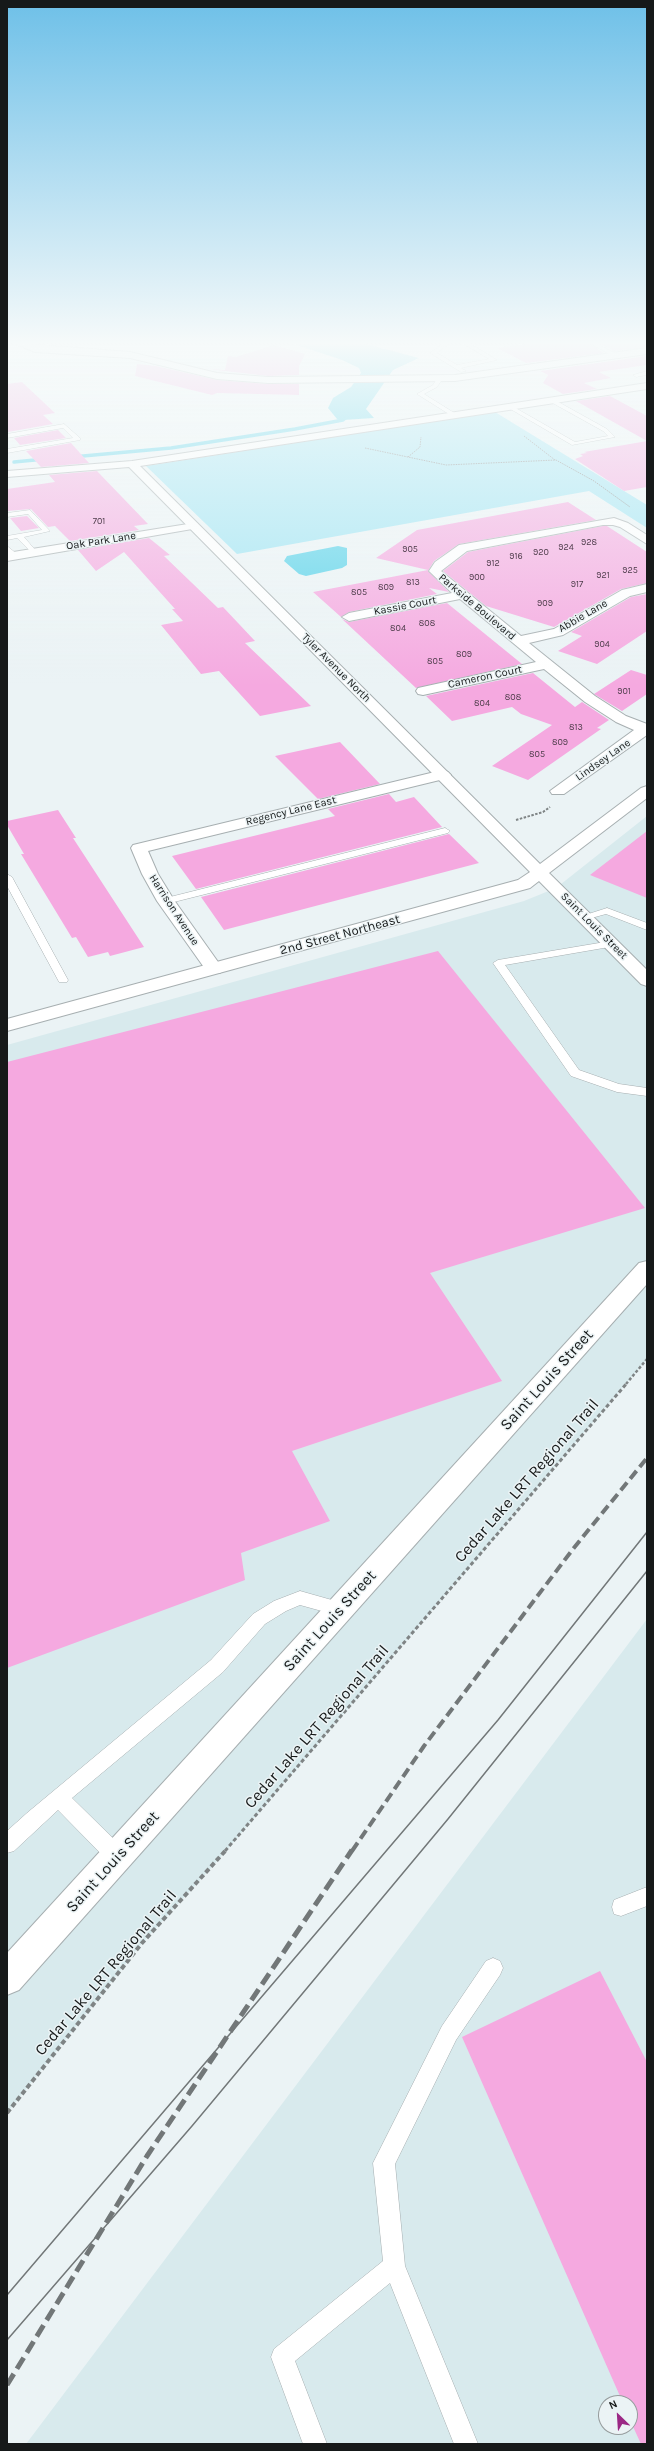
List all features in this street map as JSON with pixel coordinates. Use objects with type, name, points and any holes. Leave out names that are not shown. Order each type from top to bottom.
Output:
[{"type":"street","points":[[8,473],[132,464],[176,457]]},
{"type":"street","name":"Tyler Avenue North","points":[[132,464],[540,873]]},
{"type":"street","name":"Parkside Boulevard","points":[[647,540],[624,525],[614,521],[603,522],[464,548],[439,566],[436,571],[461,595],[607,712],[647,730]]},
{"type":"street","name":"Oak Park Lane","points":[[9,554],[33,552],[194,526]]},
{"type":"street","name":"Abbie Lane","points":[[518,641],[558,632],[626,593],[647,588]]},
{"type":"street","name":"Kassie Court","points":[[349,617],[461,595]]},
{"type":"street","name":"Cameron Court","points":[[423,691],[546,664]]},
{"type":"street","name":"Lindsey Lane","points":[[558,791],[647,730]]},
{"type":"street","name":"Regency Lane East","points":[[139,848],[443,775]]},
{"type":"street","name":"2nd Street Northeast","points":[[7,1025],[524,884],[646,793]]},
{"type":"street","name":"Harrison Avenue","points":[[139,848],[150,874],[166,901],[214,969]]},
{"type":"street","name":"Saint Louis Street","points":[[540,873],[647,980]]},
{"type":"street","name":"Saint Louis Street","points":[[8,1976],[118,1857],[647,1269]]},
{"type":"lane","points":[[7,515],[30,512],[47,531],[7,538]]},
{"type":"lane","points":[[19,536],[33,552]]},
{"type":"lane","points":[[166,901],[445,831]]},
{"type":"lane","points":[[7,877],[62,980]]},
{"type":"lane","points":[[584,917],[607,911],[647,927]]},
{"type":"lane","points":[[611,944],[498,963],[575,1073],[617,1088],[647,1092]]},
{"type":"lane","points":[[7,1844],[59,1798],[217,1666],[260,1620],[280,1606],[300,1598],[340,1610]]},
{"type":"lane","points":[[59,1798],[118,1857]]},
{"type":"lane","points":[[621,1907],[647,1896]]},
{"type":"lane","points":[[466,2444],[394,2266],[384,2163],[449,2033],[493,1968]]},
{"type":"lane","points":[[316,2444],[282,2357],[394,2266]]},
{"type":"path","points":[[410,457],[446,465],[556,460]]},
{"type":"path","points":[[552,457],[594,481],[635,510]]},
{"type":"path","points":[[446,465],[447,461]]},
{"type":"path","points":[[511,822],[543,812],[564,796],[558,791]]},
{"type":"path","name":"Cedar Lake LRT Regional Trail","points":[[7,2113],[142,1943],[212,1867],[647,1359]]},
{"type":"shaded area","points":[[202,457],[569,457],[647,505],[647,528],[589,491],[237,554],[146,466]]},
{"type":"shaded area","points":[[338,546],[347,548],[347,565],[342,568],[306,576],[299,574],[284,561],[287,556]]},
{"type":"shaded area","points":[[647,816],[647,1359],[212,1867],[142,1943],[7,2113],[7,1045],[524,901],[556,888]]},
{"type":"shaded area","points":[[647,1619],[647,2444],[26,2444]]},
{"type":"building","points":[[32,457],[84,457],[89,463],[41,467]]},
{"type":"building","points":[[579,457],[647,457],[647,487],[624,491],[575,459]]},
{"type":"building","points":[[97,471],[148,524],[134,526],[139,530],[70,541],[55,526],[48,527],[31,509],[7,511],[7,489],[55,482],[49,475]]},
{"type":"building","points":[[568,502],[596,520],[459,544],[434,561],[428,571],[449,592],[429,588],[437,594],[349,612],[341,617],[313,592],[428,570],[376,558],[417,530]]},
{"type":"building","points":[[27,516],[39,528],[21,531],[10,518]]},
{"type":"building","points":[[607,526],[647,552],[647,583],[621,589],[554,627],[486,606],[443,571],[468,552]]},
{"type":"building","points":[[149,538],[170,555],[164,556],[218,608],[223,607],[255,641],[245,643],[311,706],[260,716],[219,671],[201,674],[161,625],[183,621],[172,609],[175,609],[124,552],[96,571],[78,550]]},
{"type":"building","points":[[647,594],[647,631],[597,664],[558,651],[582,636],[571,632],[631,597]]},
{"type":"building","points":[[447,603],[522,664],[416,688],[342,619],[349,622]]},
{"type":"building","points":[[631,670],[647,675],[647,694],[622,711],[594,694]]},
{"type":"building","points":[[533,673],[575,707],[582,702],[609,720],[597,728],[601,729],[528,780],[492,766],[552,725],[521,714],[512,707],[452,721],[426,696]]},
{"type":"building","points":[[340,742],[380,784],[318,799],[275,756]]},
{"type":"building","points":[[389,794],[396,802],[414,797],[442,827],[196,889],[172,856],[335,816],[328,809]]},
{"type":"building","points":[[58,810],[76,838],[73,838],[144,947],[110,956],[108,952],[88,957],[76,937],[72,938],[21,854],[24,854],[7,825],[7,821]]},
{"type":"building","points":[[647,831],[647,898],[590,875]]},
{"type":"building","points":[[449,834],[479,863],[224,930],[201,897]]},
{"type":"building","points":[[438,951],[645,1208],[430,1273],[502,1381],[292,1451],[330,1521],[241,1553],[245,1580],[7,1668],[7,1062]]},
{"type":"building","points":[[600,1971],[647,2062],[647,2444],[641,2444],[637,2435],[638,2395],[619,2395],[462,2037]]},
{"type":"waterway","points":[[14,462],[45,459]]},
{"type":"tram line","points":[[7,2295],[498,1720],[647,1532]]},
{"type":"tram line","points":[[7,2340],[192,2126],[448,1819],[647,1571]]},
{"type":"railway","points":[[352,1851],[424,1746],[573,1549],[647,1458]]},
{"type":"railway","points":[[7,2385],[147,2156],[352,1850]]}]
